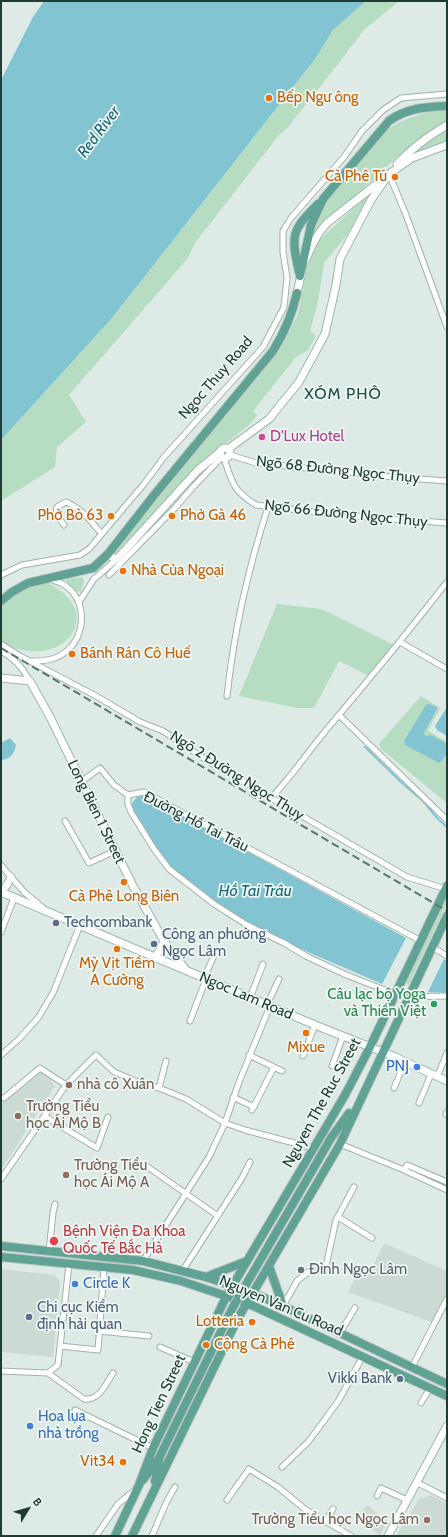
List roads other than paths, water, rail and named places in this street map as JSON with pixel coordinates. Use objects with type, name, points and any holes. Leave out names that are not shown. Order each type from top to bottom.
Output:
[{"type":"main road","points":[[300,276],[294,235],[303,219],[323,199],[389,121],[395,116],[410,110],[447,106]]},
{"type":"main road","points":[[108,554],[116,560],[197,471],[225,454],[269,419],[299,382],[325,334],[340,259],[371,200],[389,174],[415,146],[426,137],[447,125]]},
{"type":"main road","points":[[300,276],[314,240],[327,223],[389,174],[412,158],[447,145]]},
{"type":"main road","points":[[297,294],[311,225],[323,199]]},
{"type":"main road","name":"Ngoc Thuy Road","points":[[93,568],[108,554],[155,494],[273,351],[283,335],[289,321],[297,294]]},
{"type":"main road","points":[[1,601],[12,592],[28,583],[44,578],[93,568]]},
{"type":"main road","points":[[1,678],[30,681]]},
{"type":"main road","name":"Long Bien 1 Street","points":[[30,681],[50,717],[133,886],[164,941],[187,970]]},
{"type":"main road","points":[[1,892],[11,877]]},
{"type":"main road","name":"Nguyen The Ruc Street","points":[[232,1286],[345,1095],[370,1047],[446,888]]},
{"type":"main road","name":"Ngoc Lam Road","points":[[1,892],[250,998],[382,1052],[447,1081]]},
{"type":"main road","name":"Nguyen The Ruc Street","points":[[253,1293],[340,1144],[358,1102],[447,916]]},
{"type":"main road","points":[[155,957],[164,941]]},
{"type":"main road","points":[[331,1138],[345,1095]]},
{"type":"main road","points":[[138,1487],[160,1456],[233,1307],[331,1138],[358,1102]]},
{"type":"main road","name":"Nguyen Van Cu Road","points":[[1,1246],[143,1261],[206,1277],[253,1293],[283,1306],[447,1384]]},
{"type":"main road","name":"Nguyen Van Cu Road","points":[[1,1257],[133,1270],[181,1281],[227,1295],[363,1356],[447,1396]]},
{"type":"main road","points":[[206,1277],[247,1261]]},
{"type":"main road","points":[[269,1266],[283,1306]]},
{"type":"main road","name":"Hong Tien Street","points":[[115,1536],[138,1487],[153,1448],[232,1286]]},
{"type":"main road","points":[[132,1536],[222,1349],[253,1293]]},
{"type":"main road","points":[[388,1536],[447,1426]]},
{"type":"main road","points":[[153,1492],[160,1456]]},
{"type":"street","points":[[294,235],[283,230],[290,218],[344,157],[362,131],[383,110],[401,98],[447,94]]},
{"type":"street","points":[[389,174],[406,215],[447,327]]},
{"type":"street","name":"Ngoc Thuy Road","points":[[1,575],[22,565],[80,555],[89,549],[144,484],[164,457],[263,346],[284,308],[288,278],[283,252],[283,230]]},
{"type":"street","points":[[109,575],[180,503],[193,487],[225,454]]},
{"type":"street","name":"Ngõ 68 Đường Ngọc Thụy","points":[[225,454],[256,463],[447,481]]},
{"type":"street","name":"Ngõ 66 Đường Ngọc Thụy","points":[[225,454],[231,480],[238,491],[247,500],[256,505],[340,515],[447,523]]},
{"type":"street","points":[[64,525],[56,514],[57,507],[66,502],[84,514],[101,533]]},
{"type":"street","points":[[228,696],[232,650],[243,597],[252,559],[268,507]]},
{"type":"street","points":[[79,602],[94,579],[116,560]]},
{"type":"street","points":[[93,568],[94,579]]},
{"type":"street","points":[[30,661],[52,659],[69,649],[75,642],[82,622],[79,602],[75,595],[60,582],[44,578]]},
{"type":"street","points":[[271,798],[298,768],[326,730],[340,716],[447,582]]},
{"type":"street","points":[[400,642],[447,669]]},
{"type":"street","points":[[1,644],[9,652]]},
{"type":"street","points":[[1,651],[9,652]]},
{"type":"street","name":"Ngõ 2 Đường Ngọc Thụy","points":[[9,652],[30,661],[96,696],[140,722],[163,731],[211,763],[407,877],[446,888]]},
{"type":"street","name":"Long Bien 1 Street","points":[[9,652],[20,665],[30,681]]},
{"type":"street","points":[[340,716],[447,820]]},
{"type":"street","points":[[82,782],[100,768],[114,784],[128,795]]},
{"type":"street","name":"Đường Hồ Tai Trâu","points":[[395,994],[350,977],[312,959],[247,925],[214,904],[169,869],[131,812],[128,804],[128,795],[144,792],[421,941]]},
{"type":"street","points":[[66,821],[88,863],[115,851]]},
{"type":"street","points":[[1,866],[24,892],[47,911]]},
{"type":"street","points":[[1,932],[14,898]]},
{"type":"street","points":[[1,1055],[19,1039],[38,1018],[53,993],[80,925]]},
{"type":"street","points":[[432,947],[447,956]]},
{"type":"street","points":[[190,1021],[213,958]]},
{"type":"street","points":[[250,998],[263,964]]},
{"type":"street","points":[[143,1261],[209,1157],[225,1123],[233,1097],[279,979]]},
{"type":"street","points":[[408,997],[447,996]]},
{"type":"street","points":[[303,1056],[315,1025]]},
{"type":"street","points":[[332,1066],[343,1036]]},
{"type":"street","points":[[419,1103],[447,1053]]},
{"type":"street","points":[[1,1179],[66,1085],[96,1055],[114,1072],[186,1099],[225,1123],[245,1130],[313,1148]]},
{"type":"street","points":[[250,1055],[282,1071]]},
{"type":"street","points":[[159,1088],[166,1061]]},
{"type":"street","points":[[394,1088],[405,1062]]},
{"type":"street","points":[[233,1097],[253,1109],[274,1067]]},
{"type":"street","points":[[4,1098],[40,1068],[66,1085]]},
{"type":"street","points":[[44,1116],[97,1148],[108,1117]]},
{"type":"street","points":[[340,1144],[404,1170],[447,1190]]},
{"type":"street","points":[[183,1270],[242,1178],[250,1162]]},
{"type":"street","points":[[145,1165],[218,1216]]},
{"type":"street","points":[[404,1170],[407,1165],[447,1182]]},
{"type":"street","points":[[326,1266],[336,1220],[354,1187]]},
{"type":"street","points":[[49,1251],[52,1213],[55,1204]]},
{"type":"street","points":[[338,1217],[372,1238]]},
{"type":"street","points":[[48,1373],[58,1364],[69,1264]]},
{"type":"street","points":[[60,1346],[98,1350],[104,1268]]},
{"type":"street","points":[[283,1306],[295,1284],[312,1269]]},
{"type":"street","points":[[412,1367],[447,1299]]},
{"type":"street","points":[[340,1333],[355,1308]]},
{"type":"street","points":[[99,1331],[150,1336]]},
{"type":"street","points":[[160,1346],[194,1362]]},
{"type":"street","points":[[282,1467],[309,1441],[339,1400],[363,1356]]},
{"type":"street","points":[[1,1371],[48,1373],[84,1399],[88,1400],[98,1396],[112,1373]]},
{"type":"street","points":[[421,1403],[430,1388]]},
{"type":"street","points":[[75,1410],[153,1448]]},
{"type":"street","points":[[227,1500],[249,1469],[278,1486],[306,1510],[351,1536]]},
{"type":"street","points":[[416,1482],[447,1498]]},
{"type":"street","points":[[96,1536],[118,1504],[138,1487]]},
{"type":"street","points":[[152,1536],[166,1503],[175,1487]]},
{"type":"street","points":[[377,1496],[381,1488],[407,1500]]},
{"type":"street","points":[[325,1522],[333,1509]]},
{"type":"water","name":"Red River","points":[[44,1],[366,1],[333,30],[315,59],[112,318],[1,440],[1,80],[33,17]]},
{"type":"water","points":[[429,704],[437,707],[437,709],[424,733],[426,736],[431,735],[447,744],[447,753],[439,763],[405,745],[404,741],[426,705]]},
{"type":"water","points":[[447,707],[447,736],[437,730],[435,726]]},
{"type":"water","points":[[10,738],[16,745],[12,756],[1,760],[1,743]]},
{"type":"water","name":"Hồ Tai Trâu","points":[[147,796],[406,938],[382,984],[294,946],[222,908],[172,869],[156,848],[132,810],[132,803],[137,797]]},
{"type":"water","points":[[444,959],[447,961],[447,993],[428,992]]},
{"type":"waterway","points":[[365,747],[423,801],[437,818],[447,827]]},
{"type":"railway","points":[[1,648],[447,911]]},
{"type":"place","name":"Bếp Ngư ông","points":[[269,98]]},
{"type":"place","name":"Cà Phê Tú","points":[[395,177]]},
{"type":"place","name":"D'Lux Hotel","points":[[262,437]]},
{"type":"place","name":"Phở Bò 63","points":[[111,516]]},
{"type":"place","name":"Phở Gà 46","points":[[172,516]]},
{"type":"place","name":"Nhà Của Ngoại","points":[[123,571]]},
{"type":"place","name":"Bánh Rán Cô Huế","points":[[72,654]]},
{"type":"place","name":"Cà Phê Long Biên","points":[[124,882]]},
{"type":"place","name":"Techcombank","points":[[56,923]]},
{"type":"place","name":"Công an phường Ngọc Lâm","points":[[154,944]]},
{"type":"place","name":"Mỳ Vịt Tiềm A Cường","points":[[117,949]]},
{"type":"place","name":"Câu lạc bộ Yoga và Thiền Việt","points":[[434,1004]]},
{"type":"place","name":"Mixue","points":[[306,1033]]},
{"type":"place","name":"PNJ","points":[[417,1067]]},
{"type":"place","name":"nhà cô Xuân","points":[[69,1085]]},
{"type":"place","name":"Trường Tiểu học Ái Mộ B","points":[[18,1116]]},
{"type":"place","name":"Trường Tiểu học Ái Mộ A","points":[[66,1175]]},
{"type":"place","name":"Bệnh Viện Đa Khoa Quốc Tế Bắc Hà","points":[[54,1241]]},
{"type":"place","name":"Đình Ngọc Lâm","points":[[301,1270]]},
{"type":"place","name":"Circle K","points":[[75,1284]]},
{"type":"place","name":"Chi cục Kiểm định hải quan","points":[[29,1317]]},
{"type":"place","name":"Lotteria","points":[[252,1322]]},
{"type":"place","name":"Cộng Cà Phê","points":[[206,1345]]},
{"type":"place","name":"Vikki Bank","points":[[400,1379]]},
{"type":"place","name":"Hoa lụa nhà trồng","points":[[30,1426]]},
{"type":"place","name":"Vit34","points":[[123,1462]]},
{"type":"place","name":"Trường Tiểu học Ngọc Lâm","points":[[427,1520]]},
{"type":"district","name":"XÓM PHÔ","points":[[343,394]]}]
